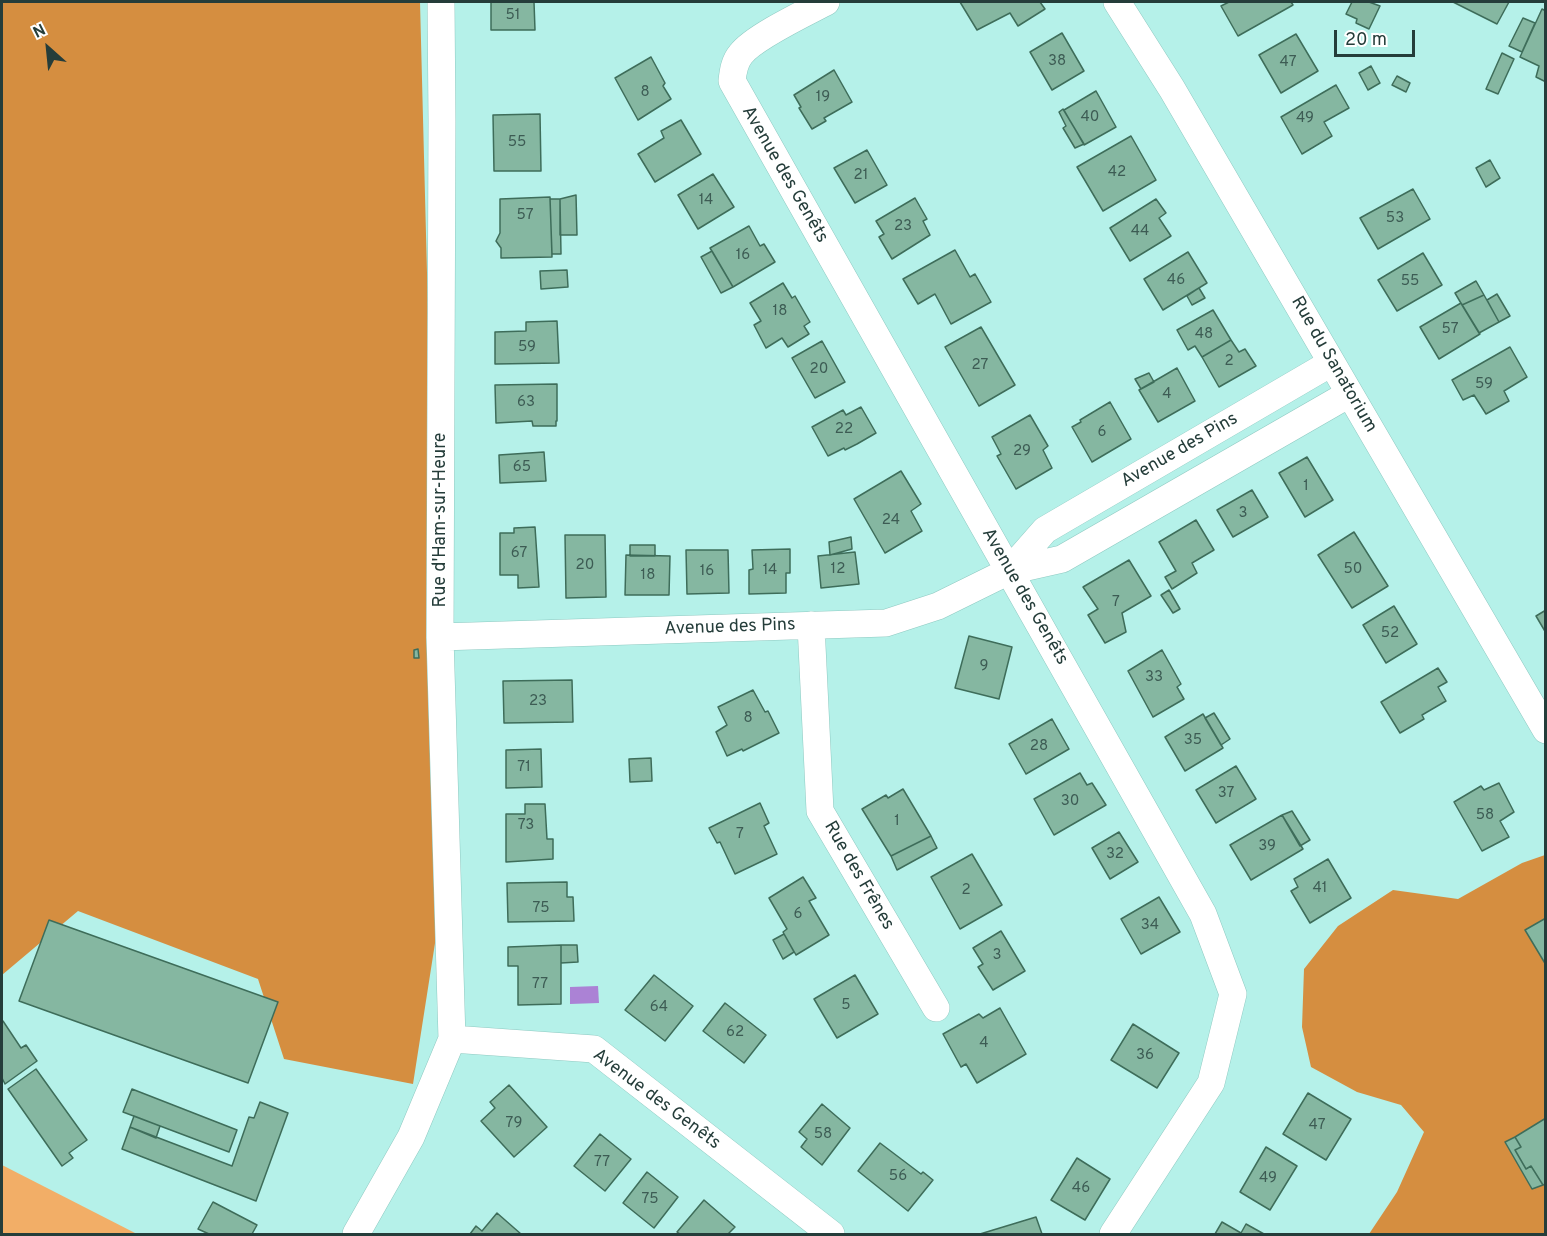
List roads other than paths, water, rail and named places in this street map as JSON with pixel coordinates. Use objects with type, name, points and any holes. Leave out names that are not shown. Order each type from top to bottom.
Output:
[{"type":"street","name":"Rue d'Ham-sur-Heure","points":[[441,2],[440,637],[452,1039]]},
{"type":"street","name":"Avenue des Genêts","points":[[826,2],[756,41],[741,54],[734,67],[732,81],[1203,914],[1233,994],[1211,1083],[1113,1234]]},
{"type":"street","name":"Rue du Sanatorium","points":[[1117,2],[1166,77],[1545,730]]},
{"type":"street","name":"Avenue des Pins","points":[[1010,571],[1045,530],[1331,363]]},
{"type":"street","name":"Avenue des Pins","points":[[440,637],[763,629],[886,623],[939,606],[1010,571],[1062,559],[1349,394]]},
{"type":"street","name":"Rue des Frênes","points":[[812,625],[820,811],[936,1008]]},
{"type":"street","name":"Avenue des Genêts","points":[[452,1039],[594,1049],[831,1234]]},
{"type":"street","points":[[356,1234],[411,1137],[452,1039]]}]
